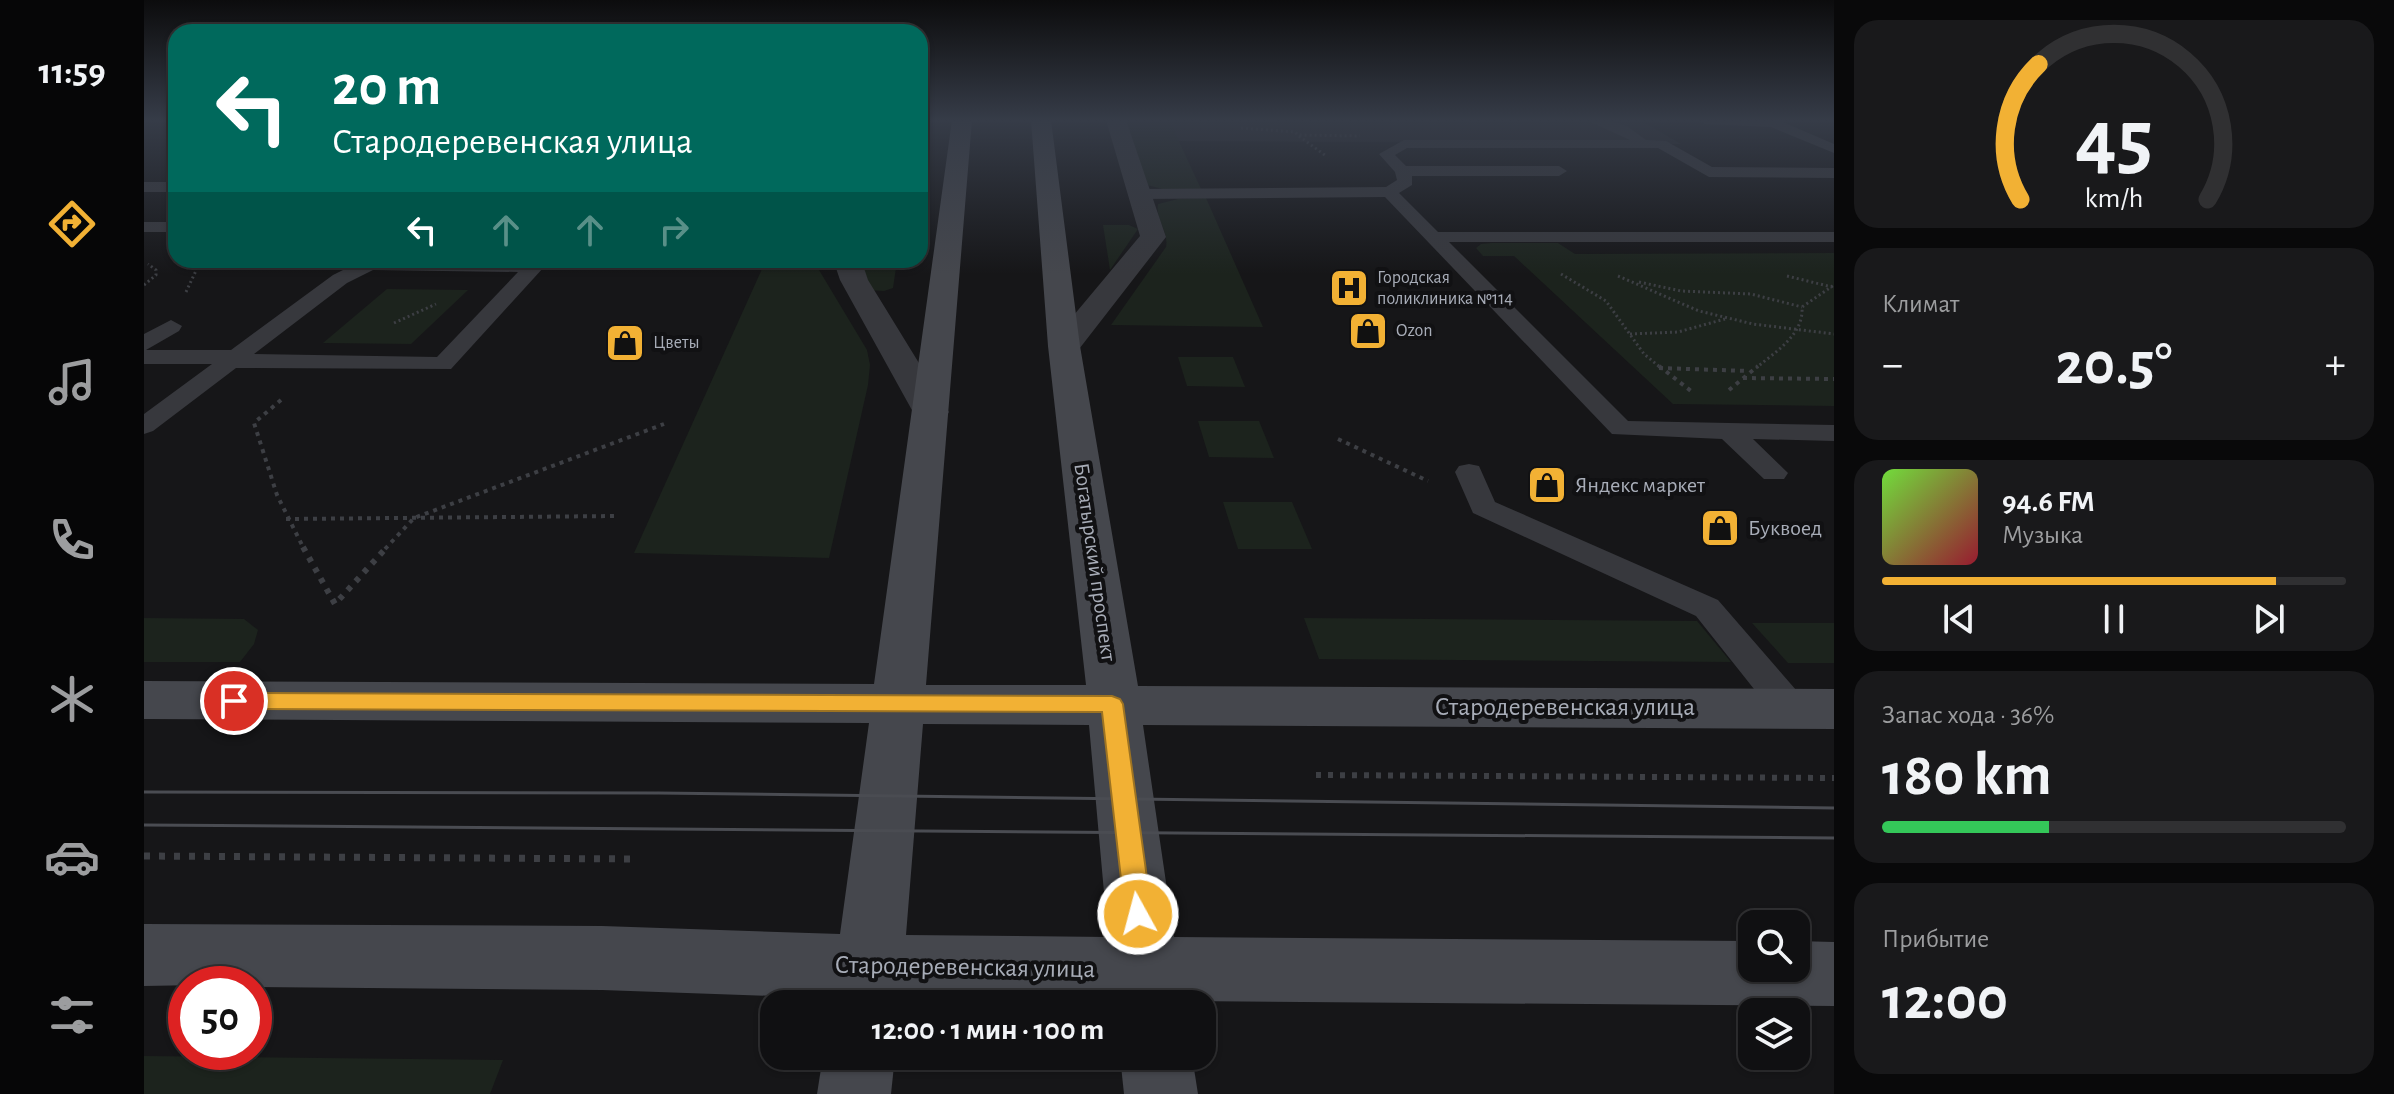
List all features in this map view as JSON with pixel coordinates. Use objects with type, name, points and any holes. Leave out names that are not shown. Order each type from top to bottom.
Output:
[{"type":"main road","points":[[867,985],[957,171]]},
{"type":"main road","name":"Богатырский проспект","points":[[1046,171],[1064,346],[1102,603],[1147,986]]},
{"type":"main road","name":"Стародеревенская улица","points":[[144,700],[1812,709]]},
{"type":"main road","name":"Стародеревенская улица","points":[[144,955],[602,958],[867,985],[1147,986],[1834,974]]},
{"type":"main road","points":[[854,1094],[857,1070]]},
{"type":"main road","points":[[1158,1070],[1161,1094]]},
{"type":"street","points":[[1064,346],[1153,237],[1131,171]]},
{"type":"street","points":[[850,268],[931,412]]},
{"type":"lane","points":[[1138,194],[1389,192],[1406,182],[1402,171]]},
{"type":"lane","points":[[1707,171],[1834,173]]},
{"type":"lane","points":[[144,187],[168,187]]},
{"type":"lane","points":[[1389,192],[1621,429],[1834,433]]},
{"type":"lane","points":[[1432,237],[1834,237]]},
{"type":"lane","points":[[144,426],[340,279],[363,268]]},
{"type":"lane","points":[[144,357],[443,364],[533,268]]},
{"type":"lane","points":[[144,344],[171,326]]},
{"type":"lane","points":[[1730,432],[1774,473]]},
{"type":"lane","points":[[1469,472],[1483,507],[1707,608],[1812,709]]},
{"type":"path","points":[[1503,236],[1562,256],[1554,265],[1560,274],[1606,301],[1658,368],[1712,405],[1730,432]]},
{"type":"path","points":[[144,263],[156,270],[156,275],[144,285]]},
{"type":"path","points":[[1617,276],[1681,291],[1751,294],[1802,307],[1834,285]]},
{"type":"path","points":[[1630,280],[1699,311],[1834,334]]},
{"type":"path","points":[[443,301],[348,343],[254,423],[262,462],[285,519],[335,604],[414,518],[664,424]]},
{"type":"path","points":[[1712,405],[1788,341],[1803,320],[1802,307]]},
{"type":"path","points":[[1629,334],[1667,335],[1702,330],[1727,318]]},
{"type":"path","points":[[1658,368],[1749,371]]},
{"type":"path","points":[[1743,378],[1834,379]]},
{"type":"path","points":[[1338,439],[1483,507]]},
{"type":"path","points":[[285,519],[618,516]]},
{"type":"path","points":[[1316,775],[1834,778]]},
{"type":"path","points":[[144,856],[636,859]]},
{"type":"shaded area","points":[[1142,171],[1193,171],[1202,191],[1170,191],[1147,185]]},
{"type":"shaded area","points":[[1206,198],[1263,327],[1111,325],[1166,247],[1158,204],[1178,199]]},
{"type":"shaded area","points":[[1103,225],[1129,225],[1138,229],[1110,270]]},
{"type":"shaded area","points":[[1492,243],[1558,243],[1575,254],[1834,253],[1834,406],[1673,404],[1514,256],[1483,256],[1476,248]]},
{"type":"shaded area","points":[[762,268],[818,268],[867,350],[870,365],[829,558],[634,553]]},
{"type":"shaded area","points":[[896,268],[893,288],[868,290],[859,270]]},
{"type":"shaded area","points":[[387,289],[468,290],[411,344],[323,343]]},
{"type":"shaded area","points":[[1178,357],[1233,357],[1245,387],[1187,386]]},
{"type":"shaded area","points":[[1198,421],[1259,421],[1274,458],[1209,457]]},
{"type":"shaded area","points":[[1223,502],[1292,502],[1312,549],[1238,549]]},
{"type":"shaded area","points":[[144,618],[244,619],[258,630],[254,644],[240,662],[144,662]]},
{"type":"shaded area","points":[[1304,618],[1697,621],[1731,662],[1319,659]]},
{"type":"shaded area","points":[[1752,623],[1834,623],[1834,663],[1788,663]]},
{"type":"shaded area","points":[[144,1056],[168,1056],[168,1070],[272,1070],[272,1057],[503,1060],[490,1094],[144,1094]]},
{"type":"tram line","points":[[144,792],[658,793],[1834,808]]},
{"type":"tram line","points":[[144,825],[1834,838]]},
{"type":"place","name":"Городская поликлиника №114","points":[[1349,288]]},
{"type":"place","name":"Ozon","points":[[1368,331]]},
{"type":"place","name":"Цветы","points":[[625,343]]},
{"type":"place","name":"Яндекс маркет","points":[[1547,485]]},
{"type":"place","name":"Буквоед","points":[[1720,528]]},
{"type":"route","points":[[234,701],[1112,704],[1138,914]]}]
